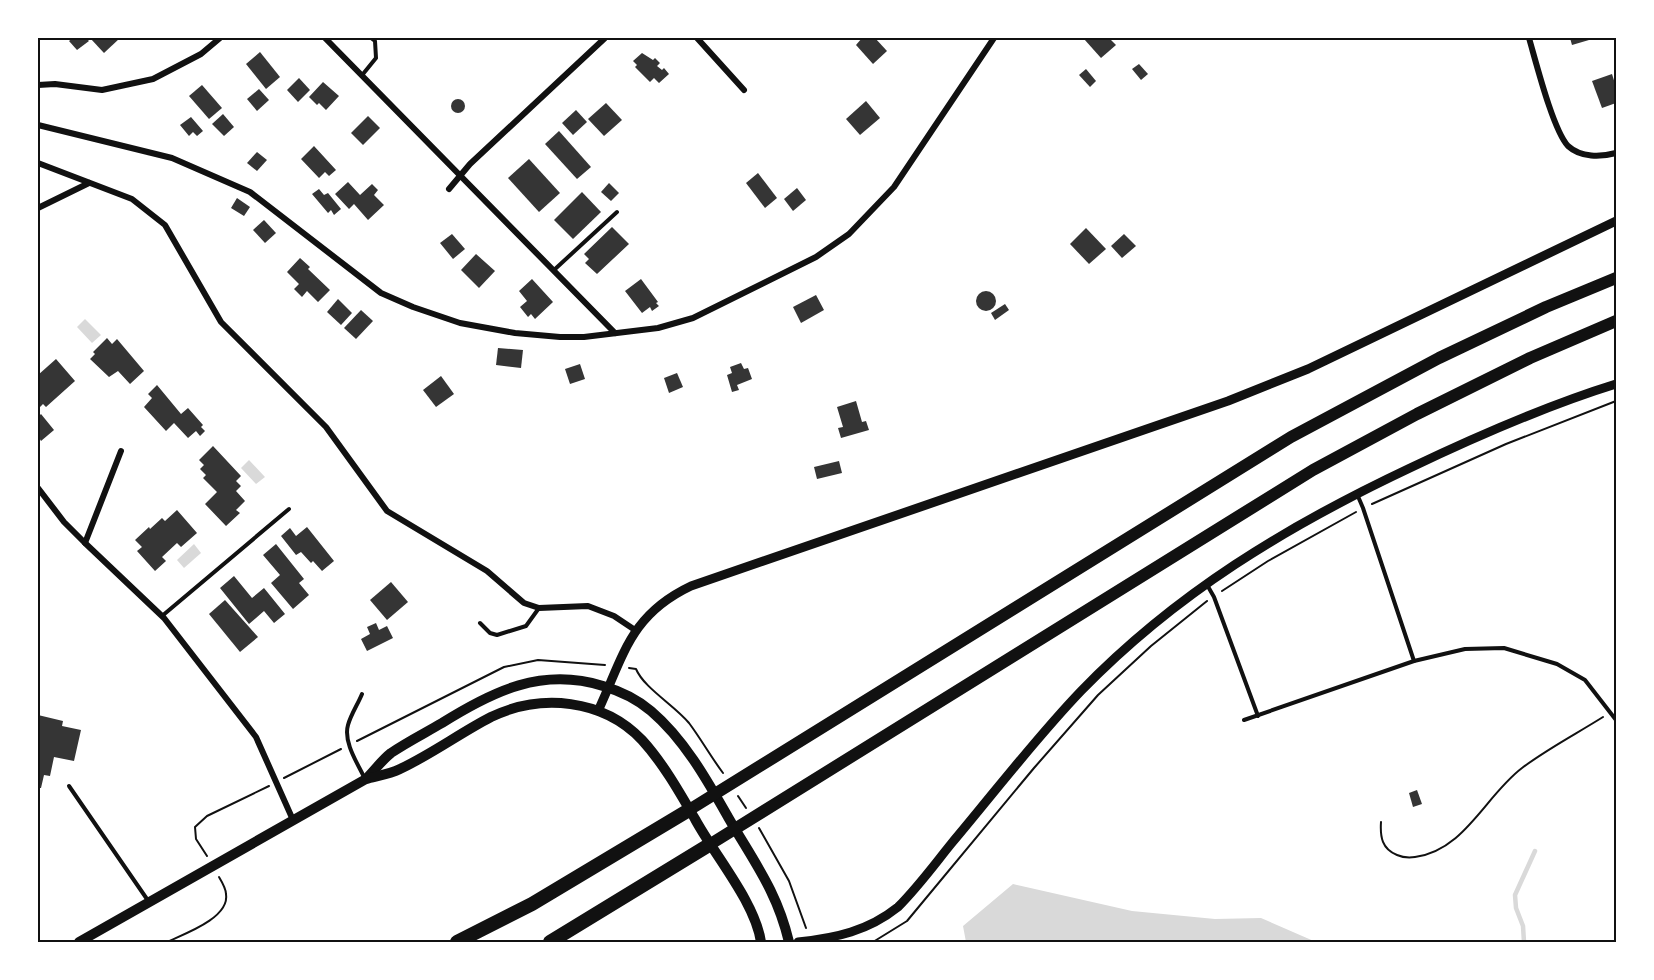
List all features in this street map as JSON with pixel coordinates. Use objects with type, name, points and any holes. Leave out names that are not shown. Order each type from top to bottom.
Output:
[{"type":"highway","points":[[457,942],[532,904],[689,810],[1291,437],[1439,358],[1546,307],[1617,278]]},
{"type":"highway","points":[[550,942],[1313,470],[1417,414],[1520,363],[1617,321]]},
{"type":"main road","points":[[366,779],[390,754],[475,702],[507,688],[526,682],[560,678],[589,682],[609,688],[637,701],[667,726],[715,794],[775,897],[789,942]]},
{"type":"main road","points":[[79,942],[366,779],[399,770],[491,717],[523,705],[558,702],[598,711],[623,724],[641,740],[660,763],[747,903],[761,942]]},
{"type":"street","points":[[38,85],[54,84],[102,90],[153,79],[201,54],[220,38]]},
{"type":"street","points":[[325,38],[363,74],[615,333]]},
{"type":"street","points":[[449,189],[470,164],[605,38]]},
{"type":"street","points":[[697,38],[744,90]]},
{"type":"street","points":[[38,124],[172,158],[250,192],[381,293],[413,307],[460,322],[515,333],[560,337],[615,333],[658,328],[693,318],[816,256],[849,234],[894,187],[994,38]]},
{"type":"street","points":[[1528,38],[1559,133],[1569,147],[1587,156],[1617,153]]},
{"type":"street","points":[[38,163],[132,199],[165,225],[221,322],[326,427],[387,511],[487,571],[524,603],[539,608],[588,606],[614,616],[635,630]]},
{"type":"street","points":[[38,208],[90,183]]},
{"type":"street","points":[[598,711],[635,630],[659,604],[691,586],[1228,401],[1308,369],[1617,221]]},
{"type":"street","points":[[798,942],[852,933],[869,927],[898,907],[1041,735],[1081,691],[1142,633],[1206,583],[1284,532],[1356,494],[1515,420],[1617,384]]},
{"type":"street","points":[[84,543],[121,452]]},
{"type":"street","points":[[38,488],[64,522],[84,543],[162,616],[256,738],[293,820]]},
{"type":"lane","points":[[363,74],[376,58],[375,41],[371,38]]},
{"type":"lane","points":[[554,270],[617,212]]},
{"type":"lane","points":[[1356,494],[1363,508],[1414,661]]},
{"type":"lane","points":[[162,616],[289,509]]},
{"type":"lane","points":[[1206,583],[1214,597],[1258,716]]},
{"type":"lane","points":[[480,623],[490,633],[497,635],[526,626],[539,608]]},
{"type":"lane","points":[[1244,720],[1414,661],[1465,649],[1504,648],[1557,664],[1585,680],[1617,720]]},
{"type":"lane","points":[[362,694],[348,724],[347,734],[366,779]]},
{"type":"lane","points":[[69,786],[149,902]]},
{"type":"path","points":[[166,942],[207,923],[223,909],[227,896],[213,866],[196,839],[195,827],[207,816],[504,667],[538,660],[569,661],[636,669],[645,683],[688,722],[752,817],[789,881],[811,941]]},
{"type":"path","points":[[1381,822],[1380,837],[1389,852],[1404,858],[1427,855],[1453,841],[1521,768],[1610,712]]},
{"type":"shaded area","points":[[85,319],[101,335],[92,343],[77,327]]},
{"type":"shaded area","points":[[249,460],[265,477],[256,484],[241,468]]},
{"type":"shaded area","points":[[194,544],[201,553],[184,568],[177,560]]},
{"type":"shaded area","points":[[1013,884],[1132,911],[1215,919],[1261,918],[1316,942],[966,942],[963,926]]},
{"type":"building","points":[[73,38],[86,38],[89,41],[77,50],[69,41]]},
{"type":"building","points":[[90,38],[120,38],[104,53]]},
{"type":"building","points":[[862,38],[875,38],[887,51],[873,64],[856,45]]},
{"type":"building","points":[[1109,38],[1116,45],[1101,58],[1084,39]]},
{"type":"building","points":[[1570,38],[1588,38],[1589,40],[1572,45]]},
{"type":"building","points":[[260,52],[280,77],[266,89],[246,64]]},
{"type":"building","points":[[642,53],[653,60],[655,58],[660,63],[657,66],[662,70],[664,68],[669,74],[659,83],[654,78],[650,82],[635,67],[637,65],[633,61]]},
{"type":"building","points":[[1139,64],[1148,74],[1141,80],[1132,69]]},
{"type":"building","points":[[1086,69],[1096,81],[1090,87],[1079,75]]},
{"type":"building","points":[[1612,74],[1616,87],[1616,103],[1602,108],[1592,81]]},
{"type":"building","points":[[299,78],[310,90],[298,102],[287,90]]},
{"type":"building","points":[[323,82],[339,96],[326,110],[309,97]]},
{"type":"building","points":[[202,85],[222,108],[209,119],[189,96]]},
{"type":"building","points":[[259,89],[269,100],[257,111],[247,99]]},
{"type":"building","points":[[458,99],[463,101],[465,106],[463,111],[458,113],[453,111],[451,106],[453,101]]},
{"type":"building","points":[[866,101],[880,118],[860,135],[846,119]]},
{"type":"building","points":[[606,103],[622,120],[604,136],[588,119]]},
{"type":"building","points":[[576,110],[587,122],[573,135],[562,123]]},
{"type":"building","points":[[223,114],[234,127],[224,136],[212,124]]},
{"type":"building","points":[[368,116],[380,128],[363,145],[351,133]]},
{"type":"building","points":[[191,117],[203,131],[197,136],[193,132],[189,136],[180,125]]},
{"type":"building","points":[[559,131],[591,167],[577,179],[545,144]]},
{"type":"building","points":[[314,146],[336,170],[329,176],[325,172],[319,178],[301,159]]},
{"type":"building","points":[[257,152],[267,160],[257,171],[247,163]]},
{"type":"building","points":[[529,159],[560,193],[539,212],[508,178]]},
{"type":"building","points":[[758,173],[777,198],[765,208],[746,183]]},
{"type":"building","points":[[348,182],[360,195],[372,184],[378,190],[374,195],[384,205],[368,220],[354,204],[349,209],[335,194]]},
{"type":"building","points":[[609,183],[619,193],[611,201],[601,192]]},
{"type":"building","points":[[797,188],[806,200],[793,211],[784,199]]},
{"type":"building","points":[[319,189],[324,195],[328,193],[341,209],[334,215],[331,210],[328,213],[312,194]]},
{"type":"building","points":[[582,192],[601,212],[573,239],[554,220]]},
{"type":"building","points":[[237,198],[250,207],[244,216],[231,208]]},
{"type":"building","points":[[264,220],[276,233],[265,243],[253,230]]},
{"type":"building","points":[[612,227],[629,244],[597,274],[585,263],[589,259],[584,254]]},
{"type":"building","points":[[1086,228],[1106,249],[1089,264],[1070,244]]},
{"type":"building","points":[[452,234],[465,249],[453,259],[440,243]]},
{"type":"building","points":[[1124,234],[1136,246],[1122,258],[1111,246]]},
{"type":"building","points":[[476,254],[495,271],[479,288],[461,270]]},
{"type":"building","points":[[300,258],[330,290],[318,302],[307,291],[302,297],[294,289],[299,284],[287,272]]},
{"type":"building","points":[[532,279],[553,302],[535,319],[531,314],[528,317],[520,307],[527,301],[519,291]]},
{"type":"building","points":[[641,279],[659,306],[652,311],[650,307],[642,313],[625,291]]},
{"type":"building","points":[[982,291],[990,291],[996,297],[996,305],[990,311],[982,311],[976,305],[976,297]]},
{"type":"building","points":[[816,295],[824,310],[801,323],[793,307]]},
{"type":"building","points":[[338,299],[352,313],[341,325],[327,312]]},
{"type":"building","points":[[1005,304],[1009,310],[995,320],[991,313]]},
{"type":"building","points":[[361,310],[373,321],[356,339],[344,328]]},
{"type":"building","points":[[107,338],[112,344],[117,339],[144,371],[130,384],[118,371],[109,377],[90,359],[95,354],[93,352]]},
{"type":"building","points":[[498,348],[523,350],[521,368],[496,365]]},
{"type":"building","points":[[56,359],[75,381],[46,407],[43,404],[38,409],[38,375]]},
{"type":"building","points":[[741,363],[744,369],[748,368],[752,379],[737,385],[739,390],[732,392],[727,375],[732,373],[730,367]]},
{"type":"building","points":[[580,364],[585,379],[570,384],[565,369]]},
{"type":"building","points":[[677,373],[683,387],[669,393],[664,378]]},
{"type":"building","points":[[441,376],[454,394],[436,407],[423,390]]},
{"type":"building","points":[[157,385],[181,414],[188,408],[203,425],[201,427],[205,431],[200,436],[196,431],[188,438],[174,423],[166,431],[144,407],[152,398],[148,394]]},
{"type":"building","points":[[856,401],[862,422],[866,421],[869,430],[841,438],[838,428],[843,427],[837,407]]},
{"type":"building","points":[[38,414],[39,416],[41,414],[54,430],[41,441],[38,436]]},
{"type":"building","points":[[213,446],[241,476],[236,481],[241,486],[236,491],[245,501],[236,510],[240,513],[226,526],[205,504],[217,492],[203,478],[206,475],[200,469],[204,465],[199,460]]},
{"type":"building","points":[[839,461],[842,473],[817,479],[814,467]]},
{"type":"building","points":[[177,510],[197,533],[181,547],[177,543],[162,557],[166,561],[155,571],[137,551],[142,547],[135,540],[149,527],[150,529],[162,518],[165,521]]},
{"type":"building","points":[[307,527],[334,561],[322,571],[301,552],[296,555],[281,536],[290,528],[296,536]]},
{"type":"building","points":[[276,544],[304,579],[299,583],[309,595],[293,609],[271,583],[280,575],[263,555]]},
{"type":"building","points":[[234,576],[252,598],[264,588],[285,614],[274,623],[264,611],[249,624],[220,588]]},
{"type":"building","points":[[391,582],[408,602],[387,620],[370,600]]},
{"type":"building","points":[[225,600],[258,637],[240,652],[209,614]]},
{"type":"building","points":[[376,623],[379,630],[387,626],[393,638],[367,651],[361,639],[370,634],[367,627]]},
{"type":"building","points":[[38,715],[63,721],[62,726],[81,730],[74,761],[54,757],[50,776],[44,775],[41,788],[38,788]]},
{"type":"building","points":[[1417,790],[1422,804],[1413,807],[1409,793]]},
{"type":"waterway","points":[[1524,942],[1523,926],[1516,908],[1515,895],[1535,851]]}]
